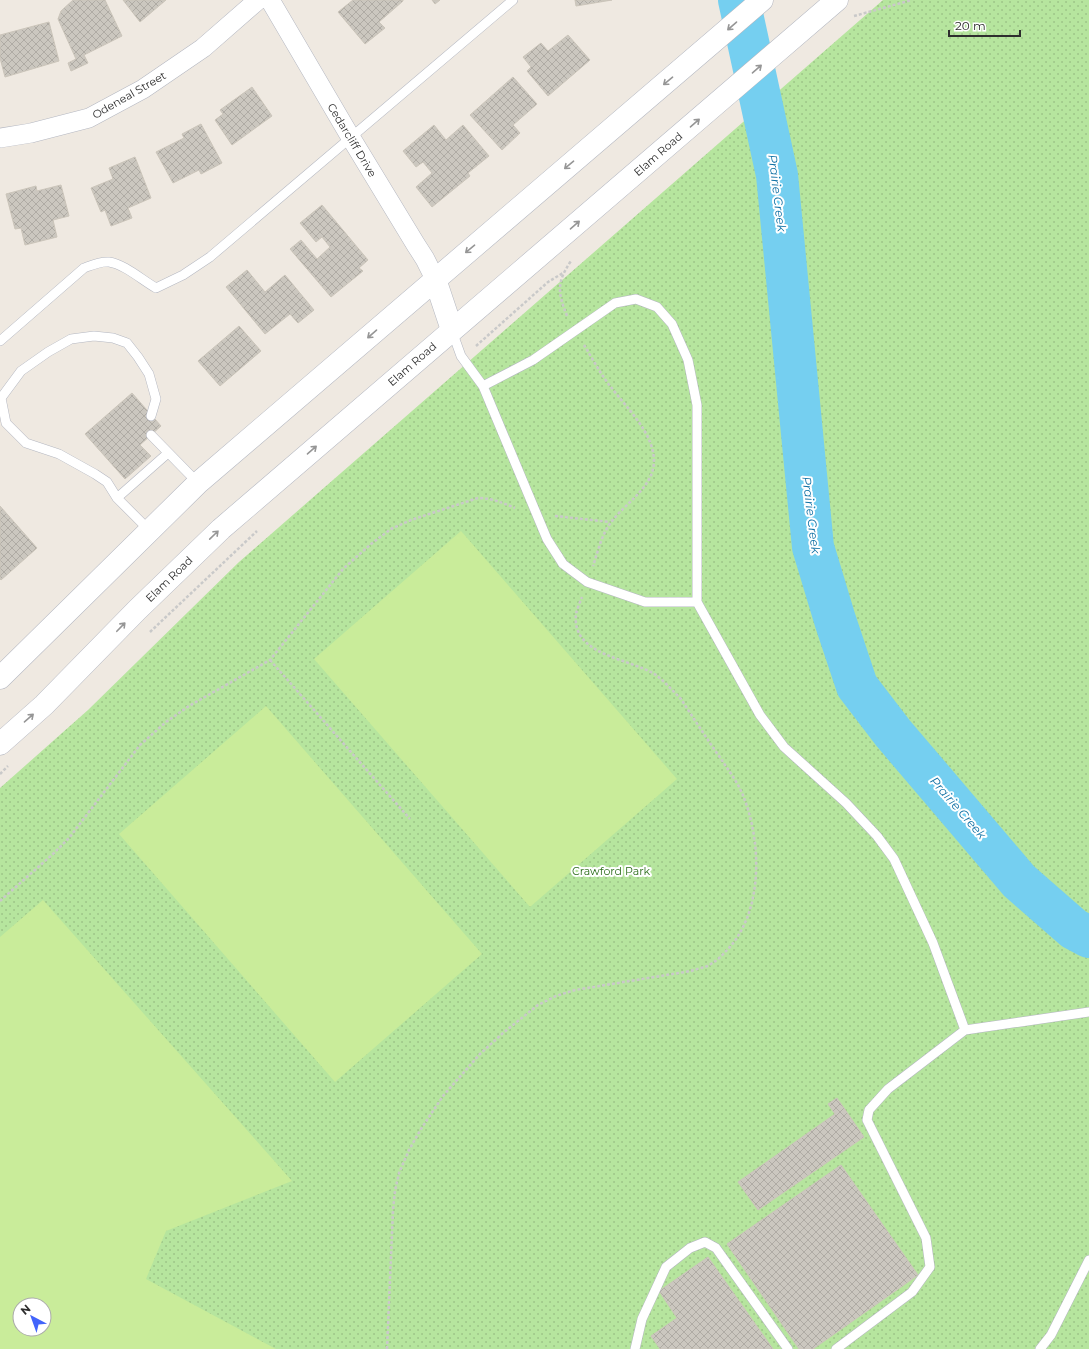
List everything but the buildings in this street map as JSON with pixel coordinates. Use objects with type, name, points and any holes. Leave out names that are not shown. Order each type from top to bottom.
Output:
[{"type":"main road","points":[[0,678],[198,483],[762,0]]},
{"type":"main road","name":"Elam Road","points":[[0,744],[44,705],[137,610],[221,529],[837,0]]},
{"type":"main road","points":[[435,279],[452,330]]},
{"type":"street","name":"Odeneal Street","points":[[0,138],[30,133],[89,118],[143,89],[203,48],[258,0]]},
{"type":"street","name":"Cedarcliff Drive","points":[[270,0],[351,138],[425,259],[435,279]]},
{"type":"lane","points":[[0,341],[84,268],[101,262],[108,261],[116,263],[156,288],[183,275],[210,257],[513,0]]},
{"type":"lane","points":[[483,386],[534,360],[615,304],[636,299],[657,306],[672,324],[688,360],[697,405],[697,602],[764,720],[784,747],[846,803],[877,836],[894,859],[933,943],[965,1030]]},
{"type":"lane","points":[[452,330],[462,356],[483,386],[547,539],[563,564],[587,582],[645,602],[697,602]]},
{"type":"lane","points":[[149,530],[117,498],[108,484],[95,474],[59,454],[26,442],[6,423],[1,398],[21,371],[71,339],[94,336],[113,338],[127,343],[149,374],[156,399],[152,416]]},
{"type":"lane","points":[[152,435],[198,483]]},
{"type":"lane","points":[[117,498],[168,453]]},
{"type":"lane","points":[[836,1349],[912,1292],[930,1267],[926,1238],[868,1120],[869,1110],[888,1089],[965,1030],[1089,1012]]},
{"type":"lane","points":[[635,1349],[642,1319],[666,1267],[690,1248],[705,1242],[716,1248],[788,1349]]},
{"type":"lane","points":[[1040,1349],[1051,1335],[1089,1260]]},
{"type":"path","points":[[852,17],[912,0]]},
{"type":"path","points":[[476,346],[548,282],[563,272],[574,256]]},
{"type":"path","points":[[387,1349],[395,1191],[399,1173],[409,1150],[421,1128],[443,1096],[480,1054],[503,1032],[538,1005],[556,996],[575,990],[691,971],[706,966],[720,958],[732,945],[740,932],[750,911],[755,888],[756,856],[751,820],[744,797],[680,699],[655,675],[600,652],[588,645],[581,637],[576,624],[576,614],[610,522],[649,480],[653,468],[653,450],[645,431],[609,385],[567,316],[559,293],[563,272]]},
{"type":"path","points":[[0,901],[69,838],[140,745],[166,722],[189,706],[270,660],[343,570],[371,544],[391,529],[411,520],[478,498],[495,500],[522,511],[537,514],[610,522]]},
{"type":"path","points":[[150,633],[257,531]]},
{"type":"path","points":[[270,660],[410,819]]},
{"type":"path","points":[[0,774],[11,764]]},
{"type":"green space","name":"Crawford Park","points":[[883,0],[1089,0],[1089,1349],[0,1349],[0,788],[88,710],[239,562]]},
{"type":"green space","points":[[461,531],[677,779],[530,907],[314,659]]},
{"type":"green space","points":[[266,706],[482,954],[335,1082],[119,834]]},
{"type":"green space","points":[[43,900],[292,1181],[166,1231],[146,1279],[276,1349],[0,1349],[0,937]]},
{"type":"waterway","name":"Prairie Creek","points":[[739,0],[777,175],[813,547],[857,686],[893,733],[1019,881],[1074,929],[1089,937]]}]
